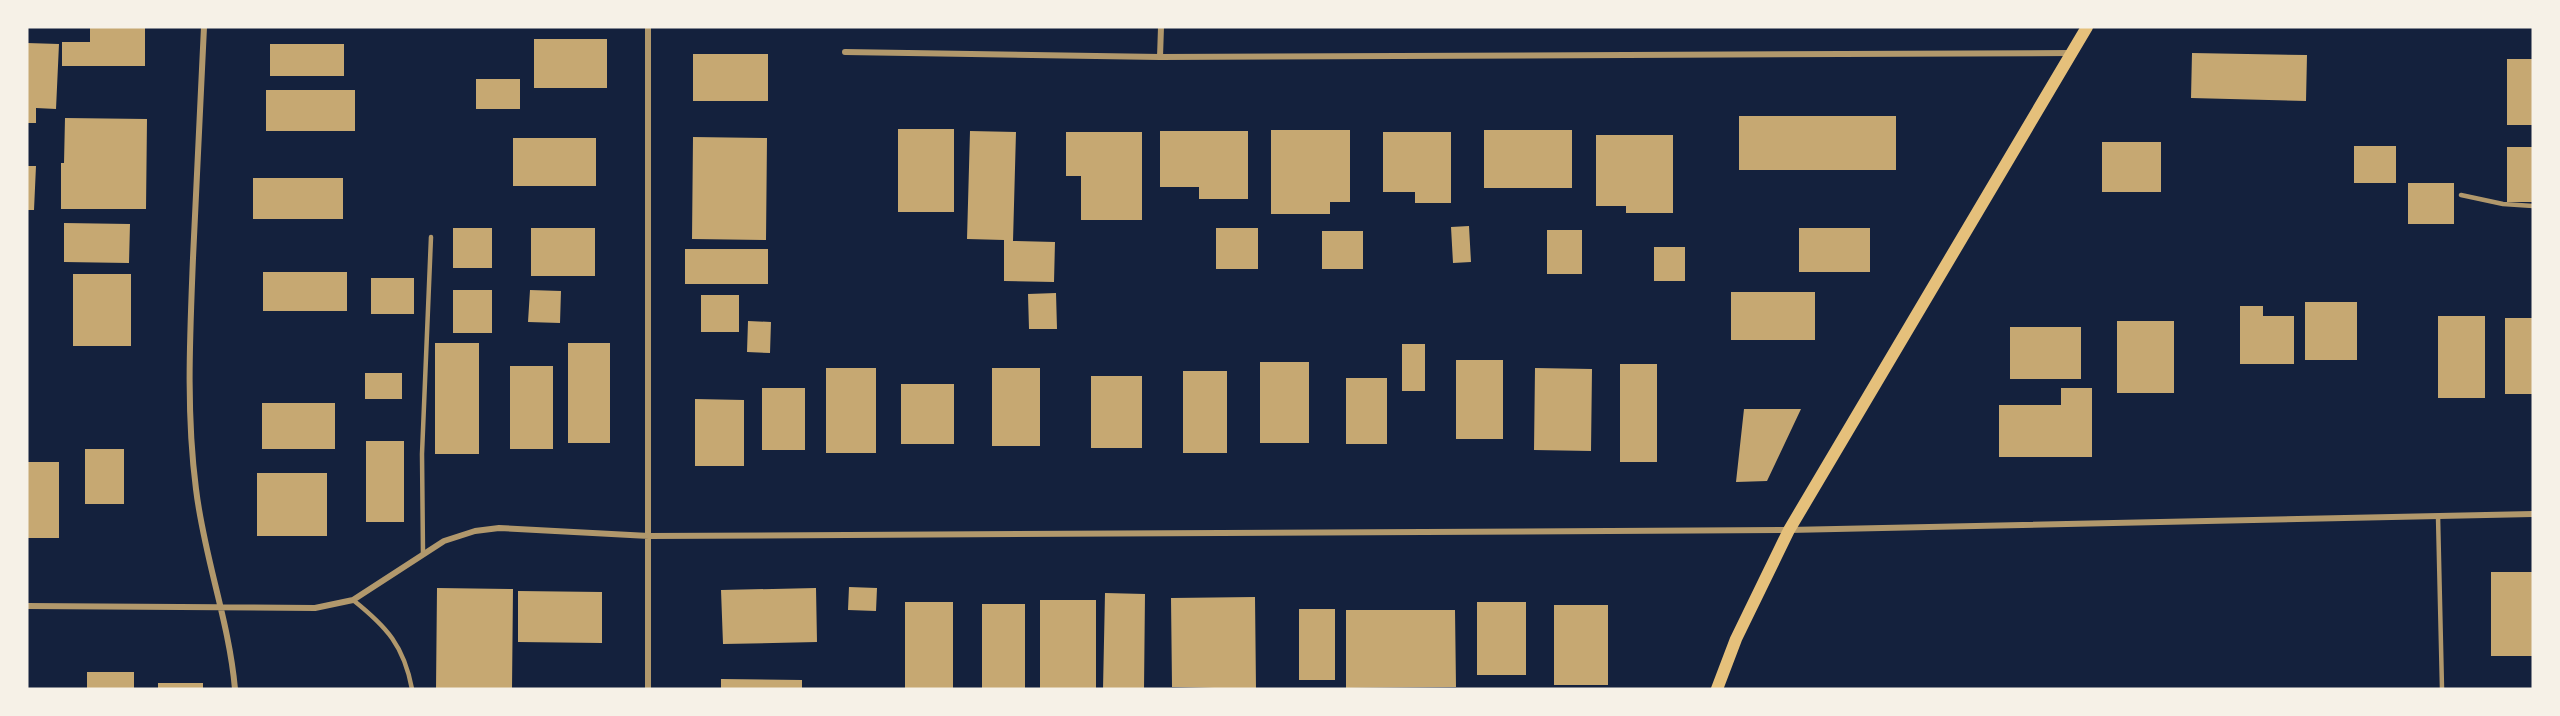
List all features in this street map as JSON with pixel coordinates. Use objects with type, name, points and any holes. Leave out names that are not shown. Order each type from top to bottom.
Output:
[{"type":"main road","points":[[1717,689],[1736,639],[1789,530],[2087,27]]},
{"type":"street","points":[[204,27],[189,360],[190,417],[196,489],[207,558],[234,669],[236,689]]},
{"type":"street","points":[[648,27],[648,689]]},
{"type":"street","points":[[1160,57],[1161,27]]},
{"type":"street","points":[[845,52],[1160,57],[2072,53]]},
{"type":"street","points":[[27,606],[315,608],[353,600],[444,541],[475,531],[499,528],[649,536],[1789,530],[2533,514]]},
{"type":"lane","points":[[2461,195],[2503,204],[2533,206]]},
{"type":"lane","points":[[423,554],[422,454],[431,237]]},
{"type":"lane","points":[[2438,516],[2442,689]]},
{"type":"lane","points":[[353,600],[380,621],[397,645],[407,663],[412,689]]},
{"type":"building","points":[[90,27],[145,27],[145,66],[62,66],[62,42],[90,42]]},
{"type":"building","points":[[534,39],[607,39],[607,88],[534,88]]},
{"type":"building","points":[[27,43],[59,44],[56,109],[36,108],[36,123],[27,123]]},
{"type":"building","points":[[270,44],[344,44],[344,76],[270,76]]},
{"type":"building","points":[[2192,53],[2307,55],[2306,101],[2191,98]]},
{"type":"building","points":[[693,54],[768,54],[768,101],[693,101]]},
{"type":"building","points":[[2507,59],[2533,59],[2533,125],[2507,125]]},
{"type":"building","points":[[476,79],[520,79],[520,109],[476,109]]},
{"type":"building","points":[[266,90],[355,90],[355,131],[266,131]]},
{"type":"building","points":[[1739,116],[1896,116],[1896,170],[1739,170]]},
{"type":"building","points":[[65,118],[147,119],[146,209],[61,209],[61,163],[64,163]]},
{"type":"building","points":[[898,129],[954,129],[954,212],[898,212]]},
{"type":"building","points":[[1271,130],[1350,130],[1350,202],[1330,202],[1330,214],[1271,214]]},
{"type":"building","points":[[1484,130],[1572,130],[1572,188],[1484,188]]},
{"type":"building","points":[[970,131],[1016,132],[1013,241],[1055,242],[1054,282],[1004,281],[1004,240],[967,239]]},
{"type":"building","points":[[1160,131],[1248,131],[1248,199],[1199,199],[1199,187],[1160,187]]},
{"type":"building","points":[[1066,132],[1142,132],[1142,220],[1081,220],[1081,176],[1066,176]]},
{"type":"building","points":[[1383,132],[1451,132],[1451,203],[1415,203],[1415,192],[1383,192]]},
{"type":"building","points":[[1596,135],[1673,135],[1673,213],[1626,213],[1626,206],[1596,206]]},
{"type":"building","points":[[693,137],[767,138],[766,240],[692,239]]},
{"type":"building","points":[[513,138],[596,138],[596,186],[513,186]]},
{"type":"building","points":[[2102,142],[2161,142],[2161,192],[2102,192]]},
{"type":"building","points":[[2354,146],[2396,146],[2396,183],[2354,183]]},
{"type":"building","points":[[2507,147],[2533,147],[2533,202],[2507,202]]},
{"type":"building","points":[[27,166],[36,166],[34,210],[27,210]]},
{"type":"building","points":[[253,178],[343,178],[343,219],[253,219]]},
{"type":"building","points":[[2408,183],[2454,183],[2454,224],[2408,224]]},
{"type":"building","points":[[64,223],[130,224],[129,263],[64,262]]},
{"type":"building","points":[[1469,226],[1471,262],[1453,263],[1451,227]]},
{"type":"building","points":[[453,228],[492,228],[492,268],[453,268]]},
{"type":"building","points":[[531,228],[595,228],[595,276],[531,276]]},
{"type":"building","points":[[1216,228],[1258,228],[1258,269],[1216,269]]},
{"type":"building","points":[[1799,228],[1870,228],[1870,272],[1799,272]]},
{"type":"building","points":[[1547,230],[1582,230],[1582,274],[1547,274]]},
{"type":"building","points":[[1322,231],[1363,231],[1363,269],[1322,269]]},
{"type":"building","points":[[1654,247],[1685,247],[1685,281],[1654,281]]},
{"type":"building","points":[[685,249],[768,249],[768,284],[685,284]]},
{"type":"building","points":[[263,272],[347,272],[347,311],[263,311]]},
{"type":"building","points":[[73,274],[131,274],[131,346],[73,346]]},
{"type":"building","points":[[371,278],[414,278],[414,314],[371,314]]},
{"type":"building","points":[[453,290],[492,290],[492,333],[453,333]]},
{"type":"building","points":[[530,290],[561,291],[560,323],[528,322]]},
{"type":"building","points":[[1731,292],[1815,292],[1815,340],[1731,340]]},
{"type":"building","points":[[1056,293],[1057,329],[1029,329],[1028,294]]},
{"type":"building","points":[[701,295],[739,295],[739,332],[701,332]]},
{"type":"building","points":[[2305,302],[2357,302],[2357,360],[2305,360]]},
{"type":"building","points":[[2240,306],[2263,306],[2263,316],[2294,316],[2294,364],[2240,364]]},
{"type":"building","points":[[2438,316],[2485,316],[2485,398],[2438,398]]},
{"type":"building","points":[[2505,318],[2533,318],[2533,394],[2505,394]]},
{"type":"building","points":[[748,321],[771,322],[770,353],[747,352]]},
{"type":"building","points":[[2117,321],[2174,321],[2174,393],[2117,393]]},
{"type":"building","points":[[2010,327],[2081,327],[2081,379],[2010,379]]},
{"type":"building","points":[[435,343],[479,343],[479,454],[435,454]]},
{"type":"building","points":[[568,343],[610,343],[610,443],[568,443]]},
{"type":"building","points":[[1402,344],[1425,344],[1425,391],[1402,391]]},
{"type":"building","points":[[1456,360],[1503,360],[1503,439],[1456,439]]},
{"type":"building","points":[[1260,362],[1309,362],[1309,443],[1260,443]]},
{"type":"building","points":[[1620,364],[1657,364],[1657,462],[1620,462]]},
{"type":"building","points":[[510,366],[553,366],[553,449],[510,449]]},
{"type":"building","points":[[826,368],[876,368],[876,453],[826,453]]},
{"type":"building","points":[[992,368],[1040,368],[1040,446],[992,446]]},
{"type":"building","points":[[1535,368],[1592,369],[1591,451],[1534,450]]},
{"type":"building","points":[[1183,371],[1227,371],[1227,453],[1183,453]]},
{"type":"building","points":[[365,373],[402,373],[402,399],[365,399]]},
{"type":"building","points":[[1091,376],[1142,376],[1142,448],[1091,448]]},
{"type":"building","points":[[1346,378],[1387,378],[1387,444],[1346,444]]},
{"type":"building","points":[[901,384],[954,384],[954,444],[901,444]]},
{"type":"building","points":[[762,388],[805,388],[805,450],[762,450]]},
{"type":"building","points":[[2061,388],[2092,388],[2092,457],[1999,457],[1999,405],[2061,405]]},
{"type":"building","points":[[695,399],[744,400],[744,466],[695,466]]},
{"type":"building","points":[[262,403],[335,403],[335,449],[262,449]]},
{"type":"building","points":[[1744,409],[1801,409],[1767,481],[1736,482]]},
{"type":"building","points":[[366,441],[404,441],[404,522],[366,522]]},
{"type":"building","points":[[85,449],[124,449],[124,504],[85,504]]},
{"type":"building","points":[[27,462],[59,462],[59,538],[27,538]]},
{"type":"building","points":[[257,473],[327,473],[327,536],[257,536]]},
{"type":"building","points":[[2491,572],[2533,572],[2533,656],[2491,656]]},
{"type":"building","points":[[849,587],[877,588],[876,611],[848,610]]},
{"type":"building","points":[[437,588],[513,589],[512,689],[436,689]]},
{"type":"building","points":[[816,588],[817,642],[723,644],[721,590]]},
{"type":"building","points":[[518,591],[602,592],[602,643],[518,642]]},
{"type":"building","points":[[1105,593],[1145,594],[1144,689],[1103,689]]},
{"type":"building","points":[[1255,597],[1256,689],[1172,687],[1171,598]]},
{"type":"building","points":[[1040,600],[1096,600],[1096,689],[1040,689]]},
{"type":"building","points":[[905,602],[953,602],[953,689],[905,689]]},
{"type":"building","points":[[1477,602],[1526,602],[1526,675],[1477,675]]},
{"type":"building","points":[[982,604],[1025,604],[1025,689],[982,689]]},
{"type":"building","points":[[1554,605],[1608,605],[1608,685],[1554,685]]},
{"type":"building","points":[[1299,609],[1335,609],[1335,680],[1299,680]]},
{"type":"building","points":[[1346,610],[1455,610],[1456,687],[1346,688]]},
{"type":"building","points":[[87,672],[134,672],[134,689],[87,689]]},
{"type":"building","points":[[721,679],[802,680],[802,689],[721,689]]},
{"type":"building","points":[[158,683],[203,683],[203,689],[158,689]]}]
